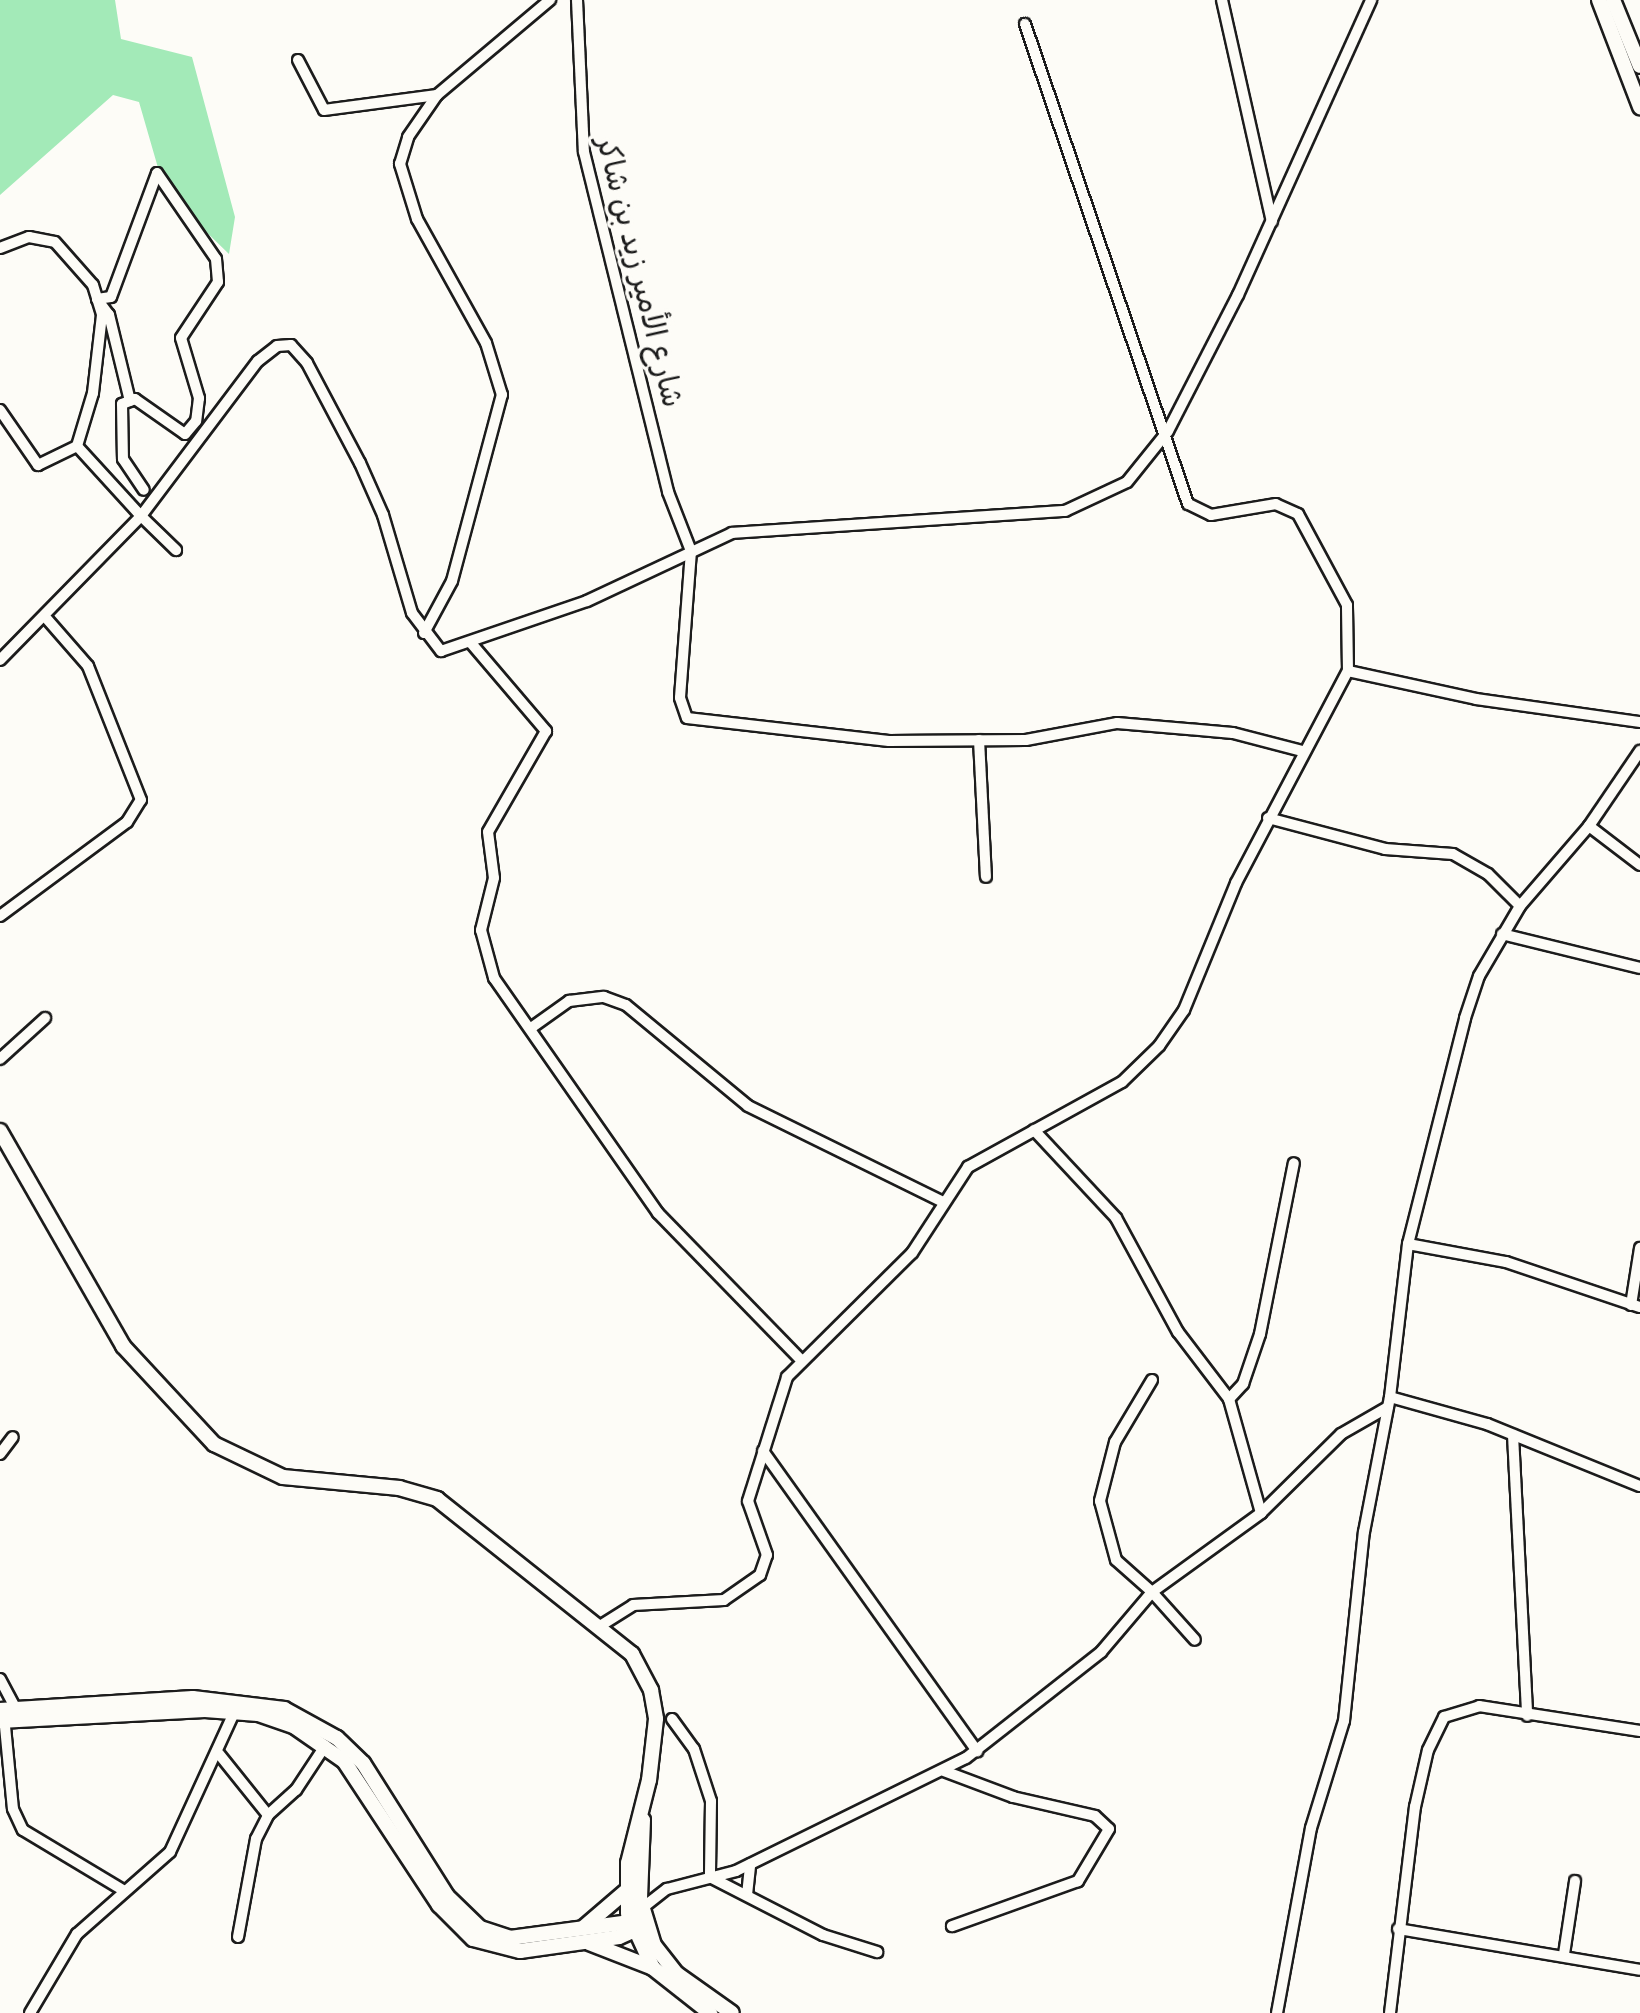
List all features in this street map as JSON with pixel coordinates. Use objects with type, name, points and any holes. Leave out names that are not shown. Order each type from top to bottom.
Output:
[{"type":"main road","points":[[1599,0],[1640,107]]},
{"type":"main road","points":[[1613,0],[1640,66]]},
{"type":"main road","points":[[0,1131],[123,1346],[214,1444],[283,1477],[399,1488],[437,1499],[600,1626],[637,1661],[654,1702],[654,1753],[625,1892],[653,1969]]},
{"type":"main road","points":[[8,1716],[207,1698],[294,1712],[337,1738],[374,1775],[447,1896],[472,1922],[510,1938],[582,1937],[653,1969],[710,2013]]},
{"type":"main road","points":[[8,1716],[235,1710],[279,1721],[325,1746],[365,1786],[462,1932],[506,1950],[638,1928]]},
{"type":"main road","points":[[643,1805],[641,1909],[638,1928],[669,1967],[732,2013]]},
{"type":"main road","points":[[582,1937],[625,1892]]},
{"type":"street","points":[[424,633],[452,582],[502,395],[486,343],[402,182],[408,137],[437,95],[550,0]]},
{"type":"street","name":"شارع الأمير زيد بن شاكر","points":[[577,0],[584,152],[668,492],[691,551]]},
{"type":"street","points":[[1222,0],[1272,220]]},
{"type":"street","points":[[0,660],[47,619],[141,516],[258,361],[277,346],[291,345],[307,363],[376,498],[405,595],[424,633],[441,651],[471,643],[587,601],[732,533],[1065,511],[1127,482],[1168,432],[1272,220],[1371,0]]},
{"type":"street","points":[[600,1626],[633,1605],[724,1600],[760,1575],[767,1555],[748,1502],[781,1388],[800,1359],[912,1253],[968,1167],[1122,1082],[1159,1046],[1184,1010],[1268,818],[1302,751],[1348,671],[1347,606],[1304,521],[1276,504],[1196,512],[1184,493],[1168,432],[1153,411],[1025,24]]},
{"type":"street","points":[[298,60],[324,110],[437,95]]},
{"type":"street","points":[[97,299],[111,297],[157,173],[216,259],[218,282],[181,338],[199,398],[196,421],[185,434],[174,421],[130,401],[122,404],[123,459],[144,490]]},
{"type":"street","points":[[0,248],[29,237],[55,242],[112,324],[130,401]]},
{"type":"street","points":[[0,410],[38,465],[78,446],[93,393],[102,315],[97,299]]},
{"type":"street","points":[[78,446],[176,551]]},
{"type":"street","points":[[691,551],[680,698],[690,720],[858,740],[1026,740],[1117,723],[1233,733],[1302,751]]},
{"type":"street","points":[[0,916],[127,822],[141,800],[88,666],[47,619]]},
{"type":"street","points":[[471,643],[545,726],[544,740],[489,828],[494,878],[481,924],[494,978],[658,1213],[800,1359]]},
{"type":"street","points":[[1348,671],[1476,699],[1640,722]]},
{"type":"street","points":[[979,740],[986,877]]},
{"type":"street","points":[[1277,2013],[1311,1828],[1344,1721],[1364,1532],[1389,1402],[1408,1244],[1465,1018],[1502,934],[1520,905],[1589,826],[1640,751]]},
{"type":"street","points":[[1268,818],[1385,849],[1453,854],[1488,874],[1520,905]]},
{"type":"street","points":[[1589,826],[1640,865]]},
{"type":"street","points":[[1502,934],[1640,968]]},
{"type":"street","points":[[531,1028],[569,1001],[604,997],[625,1004],[748,1106],[943,1202]]},
{"type":"street","points":[[0,1059],[45,1018]]},
{"type":"street","points":[[1034,1130],[1109,1209],[1178,1332],[1228,1399],[1261,1513]]},
{"type":"street","points":[[1228,1399],[1243,1384],[1261,1334],[1294,1163]]},
{"type":"street","points":[[1408,1244],[1506,1262],[1635,1306],[1640,1248]]},
{"type":"street","points":[[1152,1380],[1115,1442],[1100,1500],[1116,1560],[1152,1592],[1195,1640]]},
{"type":"street","points":[[641,1909],[667,1889],[750,1864],[944,1771],[977,1751],[1101,1652],[1152,1592],[1261,1513],[1341,1434],[1389,1402],[1513,1435],[1640,1486]]},
{"type":"street","points":[[1513,1435],[1527,1716]]},
{"type":"street","points":[[0,1454],[13,1437]]},
{"type":"street","points":[[763,1451],[977,1751]]},
{"type":"street","points":[[0,1679],[8,1716],[13,1809],[23,1830],[123,1890]]},
{"type":"street","points":[[1390,2013],[1398,1929],[1415,1807],[1438,1726],[1464,1707],[1640,1731]]},
{"type":"street","points":[[30,2013],[72,1940],[123,1890],[170,1852],[219,1754],[235,1710]]},
{"type":"street","points":[[672,1719],[694,1749],[711,1801],[710,1877]]},
{"type":"street","points":[[238,1937],[256,1839],[268,1815],[296,1790],[325,1746]]},
{"type":"street","points":[[219,1754],[268,1815]]},
{"type":"street","points":[[944,1771],[1013,1797],[1095,1816],[1109,1829],[1078,1881],[952,1926]]},
{"type":"street","points":[[747,1895],[750,1864]]},
{"type":"street","points":[[710,1877],[822,1935],[877,1952]]},
{"type":"street","points":[[1564,1954],[1576,1881]]},
{"type":"street","points":[[1398,1929],[1564,1954],[1640,1970]]},
{"type":"green space","points":[[0,0],[115,0],[121,39],[192,57],[235,217],[229,254],[165,192],[139,102],[113,95],[0,195]]}]
